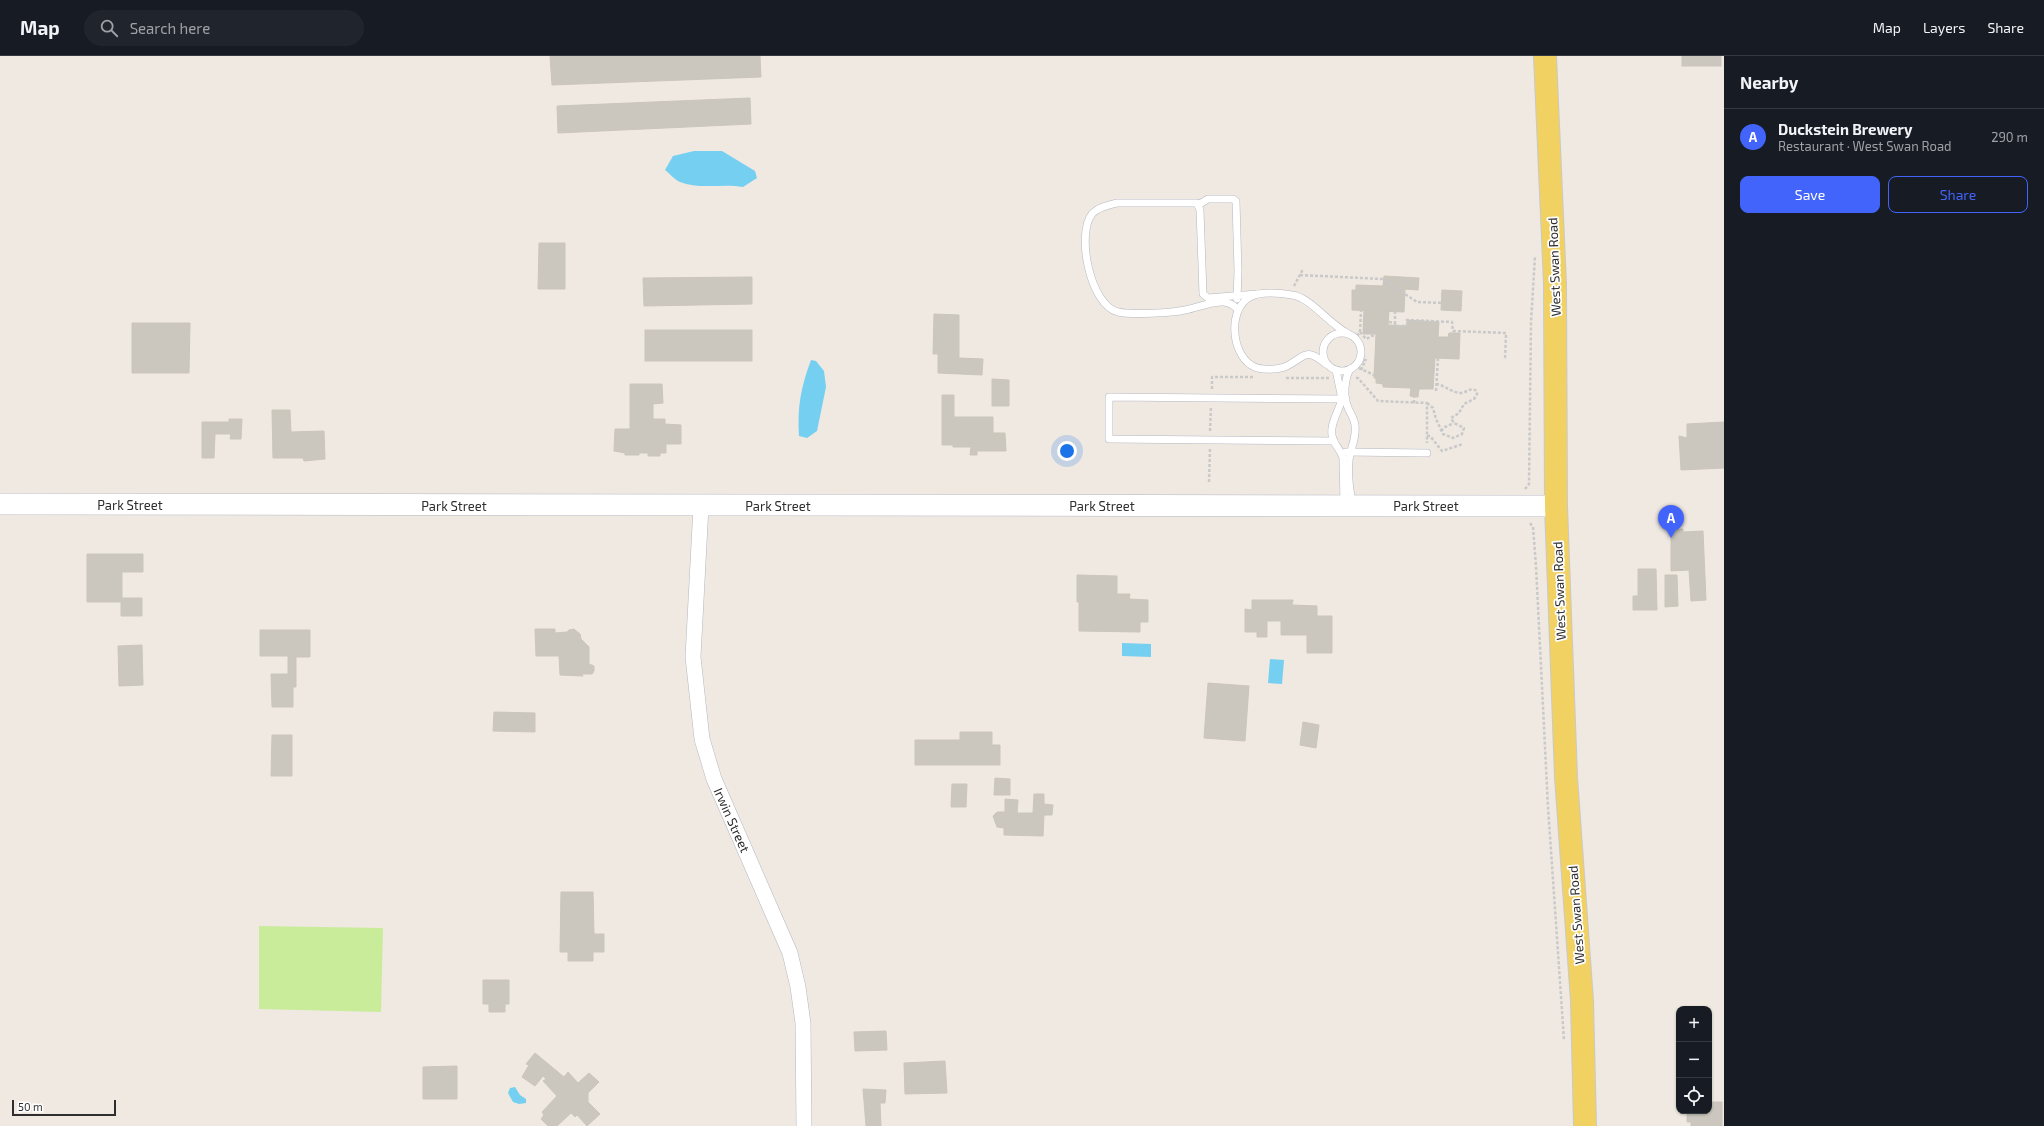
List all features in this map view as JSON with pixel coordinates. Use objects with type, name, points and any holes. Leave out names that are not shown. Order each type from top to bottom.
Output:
[{"type":"main road","name":"West Swan Road","points":[[1545,56],[1555,284],[1556,506],[1566,777],[1582,1001],[1585,1126]]},
{"type":"street","name":"Park Street","points":[[0,504],[1556,506]]},
{"type":"street","name":"Irwin Street","points":[[700,506],[694,657],[702,739],[714,779],[790,953],[798,987],[803,1023],[804,1126]]},
{"type":"lane","points":[[1198,205],[1213,198],[1233,199],[1236,201],[1238,296],[1235,341],[1244,360],[1252,366],[1265,369],[1282,367],[1301,356],[1309,354],[1317,356],[1336,370],[1356,368]]},
{"type":"lane","points":[[1237,309],[1230,304],[1221,302],[1183,311],[1118,312],[1108,307],[1101,299],[1095,287],[1089,267],[1086,231],[1088,222],[1097,210],[1117,203],[1193,202],[1198,205],[1200,210],[1203,294],[1208,298],[1257,294],[1294,295],[1304,300],[1335,326],[1347,333]]},
{"type":"lane","points":[[1237,309],[1244,301],[1257,294]]},
{"type":"lane","points":[[1326,364],[1323,356],[1324,343],[1334,334],[1347,333],[1358,335],[1361,353],[1356,368],[1346,375],[1344,399],[1332,427],[1334,441],[1342,452],[1348,506]]},
{"type":"lane","points":[[1336,370],[1344,399],[1355,425],[1354,442],[1350,452],[1348,467],[1348,506]]},
{"type":"lane","points":[[1334,441],[1109,439],[1109,397],[1344,399]]},
{"type":"lane","points":[[1342,452],[1428,453]]},
{"type":"path","points":[[1288,295],[1303,269]]},
{"type":"path","points":[[1300,275],[1382,279],[1417,302],[1442,303]]},
{"type":"path","points":[[1361,311],[1358,335],[1366,339],[1376,334]]},
{"type":"path","points":[[1395,312],[1395,323]]},
{"type":"path","points":[[1389,322],[1395,323],[1395,326],[1407,326],[1407,320],[1452,322],[1453,331],[1506,333],[1505,360]]},
{"type":"path","points":[[1366,358],[1356,368],[1374,375]]},
{"type":"path","points":[[1436,391],[1438,358]]},
{"type":"path","points":[[1427,403],[1433,408],[1441,431],[1450,437],[1459,436],[1464,428],[1454,423],[1451,420],[1451,416],[1459,413],[1466,402],[1474,399],[1477,391],[1470,389],[1464,392],[1458,392],[1446,386],[1437,384]]},
{"type":"path","points":[[1414,396],[1414,403]]},
{"type":"path","points":[[1441,431],[1448,425],[1454,423]]},
{"type":"path","points":[[1427,436],[1430,436],[1442,451],[1463,444]]},
{"type":"green space","points":[[259,926],[383,928],[381,1012],[259,1009]]},
{"type":"water","points":[[694,151],[722,151],[755,171],[757,178],[743,187],[695,186],[678,181],[665,170],[673,156]]},
{"type":"water","points":[[811,360],[816,361],[824,371],[826,387],[817,431],[807,438],[799,436],[799,406],[802,388]]},
{"type":"water","points":[[1122,643],[1151,644],[1151,657],[1122,656]]},
{"type":"water","points":[[1270,659],[1284,660],[1282,684],[1268,683]]},
{"type":"water","points":[[515,1087],[520,1095],[526,1099],[526,1103],[519,1104],[513,1102],[508,1093],[510,1088]]},
{"type":"building","points":[[550,56],[760,56],[761,77],[552,85]]},
{"type":"building","points":[[1682,56],[1721,56],[1721,66],[1682,66]]},
{"type":"building","points":[[750,98],[751,124],[558,133],[557,106]]},
{"type":"building","points":[[539,243],[565,243],[565,289],[538,289]]},
{"type":"building","points":[[1384,276],[1419,278],[1418,290],[1405,289],[1404,312],[1352,310],[1352,290],[1356,290],[1356,285],[1383,286]]},
{"type":"building","points":[[752,277],[752,304],[644,306],[643,278]]},
{"type":"building","points":[[1442,290],[1462,291],[1461,311],[1441,310]]},
{"type":"building","points":[[1364,310],[1389,311],[1388,325],[1407,326],[1407,320],[1439,322],[1438,337],[1448,337],[1449,333],[1460,333],[1459,359],[1435,358],[1433,389],[1419,389],[1418,397],[1410,396],[1411,388],[1383,387],[1383,384],[1376,383],[1376,378],[1374,378],[1376,334],[1363,334]]},
{"type":"building","points":[[934,314],[959,315],[959,358],[983,359],[982,375],[938,373],[938,354],[933,354]]},
{"type":"building","points":[[132,323],[190,323],[189,373],[132,373]]},
{"type":"building","points":[[645,330],[752,330],[752,361],[645,361]]},
{"type":"building","points":[[992,379],[1009,380],[1009,406],[992,406]]},
{"type":"building","points":[[630,384],[662,384],[663,403],[653,404],[653,419],[665,419],[665,424],[681,425],[681,444],[666,444],[666,453],[660,453],[660,456],[648,456],[648,453],[639,453],[639,455],[625,455],[625,453],[614,451],[615,429],[630,429]]},
{"type":"building","points":[[942,395],[954,395],[954,417],[993,417],[993,433],[1005,433],[1006,451],[977,451],[977,455],[970,455],[971,447],[953,447],[953,445],[942,445]]},
{"type":"building","points":[[272,410],[290,410],[291,432],[324,431],[325,459],[304,461],[303,458],[273,458]]},
{"type":"building","points":[[229,419],[242,419],[241,439],[230,439],[231,434],[215,434],[214,458],[202,458],[202,422],[229,422]]},
{"type":"building","points":[[1724,422],[1724,468],[1681,470],[1679,436],[1687,438],[1687,424]]},
{"type":"building","points":[[1683,529],[1683,532],[1703,531],[1706,600],[1691,601],[1689,570],[1671,571],[1671,530]]},
{"type":"building","points":[[87,554],[143,554],[143,572],[122,572],[122,598],[142,598],[142,616],[121,616],[121,602],[87,602]]},
{"type":"building","points":[[1638,569],[1656,569],[1657,610],[1633,610],[1633,596],[1638,596]]},
{"type":"building","points":[[1077,575],[1117,576],[1117,594],[1130,594],[1129,599],[1148,600],[1148,622],[1140,622],[1140,632],[1079,631]]},
{"type":"building","points":[[1665,575],[1677,575],[1678,606],[1665,607]]},
{"type":"building","points":[[1252,600],[1293,600],[1292,605],[1317,606],[1317,616],[1332,616],[1332,653],[1307,653],[1307,635],[1281,635],[1281,621],[1267,621],[1267,637],[1257,637],[1257,632],[1245,632],[1245,609],[1252,610]]},
{"type":"building","points":[[535,629],[555,629],[555,633],[567,632],[574,629],[580,634],[581,639],[589,647],[589,664],[594,666],[594,671],[592,674],[582,674],[583,676],[560,675],[559,656],[536,656]]},
{"type":"building","points":[[260,630],[310,630],[310,657],[296,657],[296,687],[293,687],[293,707],[272,707],[271,674],[288,674],[288,656],[260,656]]},
{"type":"building","points":[[142,645],[143,685],[119,686],[118,646]]},
{"type":"building","points":[[1208,683],[1249,686],[1245,741],[1204,738]]},
{"type":"building","points":[[494,712],[535,713],[535,732],[493,731]]},
{"type":"building","points":[[1303,722],[1319,725],[1316,748],[1300,745]]},
{"type":"building","points":[[960,732],[992,732],[992,745],[1000,745],[1000,765],[915,765],[915,740],[960,740]]},
{"type":"building","points":[[272,735],[292,735],[292,776],[271,776]]},
{"type":"building","points":[[995,778],[1010,779],[1010,795],[994,795]]},
{"type":"building","points":[[952,784],[967,784],[966,807],[951,807]]},
{"type":"building","points":[[1034,794],[1044,794],[1044,804],[1053,805],[1052,815],[1044,815],[1043,836],[1004,835],[1004,828],[997,827],[993,816],[997,812],[1005,812],[1005,799],[1018,800],[1017,813],[1033,813]]},
{"type":"building","points":[[561,892],[593,892],[594,934],[604,934],[604,952],[593,952],[593,961],[568,961],[568,952],[560,952]]},
{"type":"building","points":[[483,980],[509,980],[509,1004],[505,1004],[505,1012],[489,1012],[489,1004],[483,1004]]},
{"type":"building","points":[[886,1031],[887,1050],[855,1051],[854,1032]]},
{"type":"building","points":[[535,1053],[564,1077],[568,1072],[578,1083],[589,1073],[599,1082],[588,1093],[588,1102],[600,1114],[587,1126],[577,1115],[575,1117],[571,1113],[557,1126],[548,1126],[541,1119],[544,1115],[542,1112],[557,1096],[543,1081],[546,1079],[543,1076],[535,1086],[522,1077],[529,1065],[526,1064]]},
{"type":"building","points":[[945,1061],[947,1093],[905,1094],[904,1063]]},
{"type":"building","points":[[457,1066],[457,1099],[423,1099],[423,1067]]},
{"type":"building","points":[[863,1089],[886,1090],[885,1103],[880,1103],[881,1126],[866,1126]]},
{"type":"building","points":[[1712,1102],[1722,1102],[1722,1126],[1691,1126],[1691,1122],[1687,1122],[1687,1114],[1712,1114]]},
{"type":"place","name":"Duckstein Brewery","points":[[1671,538]]}]
